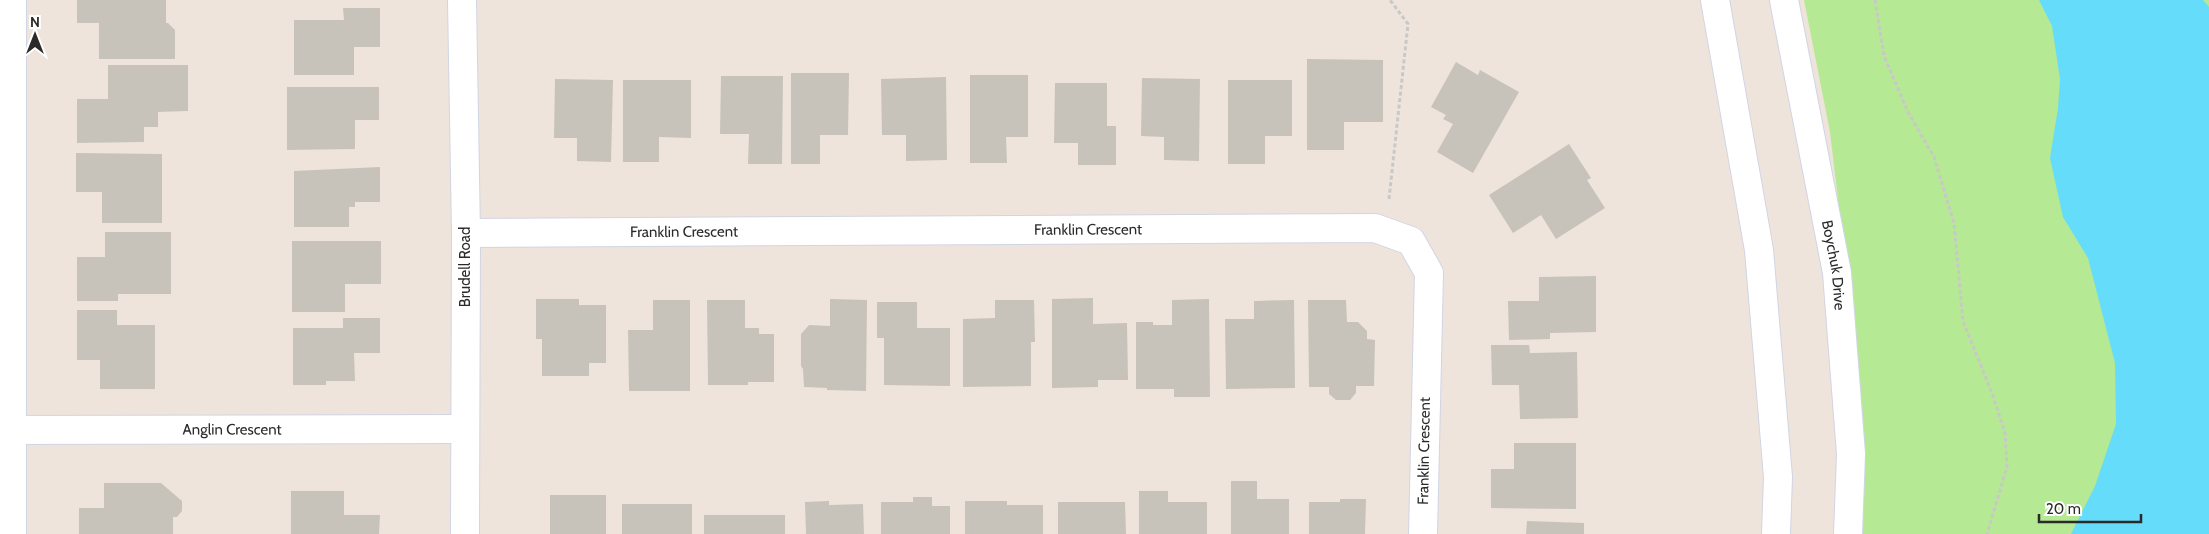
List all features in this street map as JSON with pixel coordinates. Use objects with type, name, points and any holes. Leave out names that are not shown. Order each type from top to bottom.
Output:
[{"type":"street","points":[[12,0],[5,430],[12,534]]},
{"type":"street","name":"Brudell Road","points":[[462,0],[466,233],[465,534]]},
{"type":"street","points":[[1715,0],[1759,250],[1778,477],[1776,534]]},
{"type":"street","name":"Boychuk Drive","points":[[1784,0],[1837,273],[1851,454],[1848,534]]},
{"type":"street","name":"Franklin Crescent","points":[[466,233],[1375,228],[1411,241],[1429,273],[1422,534]]},
{"type":"street","name":"Anglin Crescent","points":[[5,430],[465,429]]},
{"type":"path","points":[[1390,0],[1408,24],[1392,180]]},
{"type":"path","points":[[1875,0],[1884,56],[1908,112],[1934,157],[1949,204],[1954,223],[1964,321],[1994,396],[2005,433],[2007,467],[1987,534]]},
{"type":"green space","points":[[1804,0],[2209,0],[2209,534],[1859,534],[1847,275],[1830,132]]},
{"type":"water","points":[[2039,0],[2203,0],[2209,7],[2209,534],[2071,534],[2095,486],[2116,424],[2115,363],[2088,258],[2063,217],[2050,158],[2058,108],[2060,79],[2052,26]]},
{"type":"building","points":[[77,0],[166,0],[166,23],[175,30],[175,59],[99,59],[99,23],[77,23]]},
{"type":"building","points":[[343,8],[380,8],[380,47],[354,47],[354,75],[294,75],[294,20],[344,20]]},
{"type":"building","points":[[1307,59],[1383,60],[1383,122],[1344,122],[1344,150],[1307,150]]},
{"type":"building","points":[[1456,62],[1478,75],[1480,70],[1519,92],[1473,173],[1437,152],[1453,124],[1443,119],[1446,115],[1431,107]]},
{"type":"building","points":[[108,65],[188,65],[188,111],[158,112],[158,127],[144,127],[144,142],[77,143],[77,99],[108,99]]},
{"type":"building","points":[[791,73],[849,73],[848,135],[820,135],[820,164],[791,164]]},
{"type":"building","points":[[970,75],[1028,75],[1028,137],[1006,137],[1007,163],[970,163]]},
{"type":"building","points":[[721,76],[783,76],[782,164],[748,164],[749,134],[720,134]]},
{"type":"building","points":[[946,77],[947,160],[906,161],[906,135],[882,135],[881,79]]},
{"type":"building","points":[[1142,78],[1200,79],[1199,161],[1164,160],[1164,137],[1141,136]]},
{"type":"building","points":[[555,79],[613,80],[611,162],[577,161],[577,138],[554,138]]},
{"type":"building","points":[[623,80],[691,80],[691,138],[659,137],[659,162],[623,162]]},
{"type":"building","points":[[1228,80],[1292,80],[1292,136],[1265,136],[1265,164],[1228,164]]},
{"type":"building","points":[[1055,83],[1107,83],[1107,126],[1116,126],[1116,165],[1078,165],[1078,143],[1054,143]]},
{"type":"building","points":[[287,87],[379,87],[379,120],[355,120],[355,149],[287,150]]},
{"type":"building","points":[[1569,144],[1591,178],[1587,180],[1605,208],[1556,239],[1541,215],[1513,233],[1489,195]]},
{"type":"building","points":[[76,153],[162,154],[162,223],[102,223],[102,192],[76,192]]},
{"type":"building","points":[[380,167],[380,202],[355,202],[355,207],[349,207],[349,227],[294,227],[294,171]]},
{"type":"building","points":[[105,232],[171,232],[171,294],[118,294],[118,301],[77,301],[77,257],[105,257]]},
{"type":"building","points":[[292,241],[381,241],[381,284],[345,284],[345,312],[292,312]]},
{"type":"building","points":[[1596,276],[1596,332],[1550,333],[1550,339],[1509,340],[1508,301],[1539,301],[1539,277]]},
{"type":"building","points":[[1093,298],[1093,324],[1127,323],[1128,380],[1098,380],[1098,387],[1052,388],[1052,299]]},
{"type":"building","points":[[536,299],[579,299],[579,305],[606,305],[606,363],[589,363],[589,376],[542,376],[542,339],[536,339]]},
{"type":"building","points":[[830,299],[867,300],[866,391],[827,390],[827,388],[804,387],[803,369],[801,366],[801,334],[809,325],[830,326]]},
{"type":"building","points":[[1209,299],[1210,397],[1174,397],[1174,389],[1136,389],[1136,322],[1153,322],[1153,325],[1172,325],[1172,300]]},
{"type":"building","points":[[653,300],[690,300],[690,391],[629,391],[628,330],[653,330]]},
{"type":"building","points":[[707,300],[745,300],[745,328],[759,328],[759,334],[774,334],[774,382],[748,382],[748,385],[708,385]]},
{"type":"building","points":[[995,300],[1034,300],[1035,342],[1031,342],[1031,386],[963,387],[963,319],[995,318]]},
{"type":"building","points":[[1294,300],[1295,388],[1226,389],[1225,319],[1254,319],[1254,301]]},
{"type":"building","points":[[1308,300],[1346,300],[1347,322],[1358,322],[1367,331],[1367,339],[1375,340],[1374,386],[1356,386],[1356,393],[1350,400],[1336,400],[1329,394],[1329,387],[1309,387]]},
{"type":"building","points":[[877,302],[917,302],[917,328],[950,328],[950,386],[884,385],[884,338],[877,338]]},
{"type":"building","points":[[77,310],[117,310],[117,325],[155,325],[155,389],[100,389],[100,360],[77,360]]},
{"type":"building","points":[[343,318],[380,318],[380,353],[354,353],[355,381],[326,381],[326,385],[293,385],[293,328],[343,328]]},
{"type":"building","points":[[1491,345],[1529,345],[1530,353],[1577,352],[1578,418],[1520,419],[1519,385],[1492,385]]},
{"type":"building","points":[[1514,443],[1576,443],[1576,509],[1491,508],[1491,469],[1514,469]]},
{"type":"building","points":[[1231,481],[1257,481],[1257,499],[1289,499],[1289,534],[1231,534]]},
{"type":"building","points":[[104,483],[161,483],[182,501],[182,511],[177,517],[173,517],[173,534],[79,534],[79,508],[104,508]]},
{"type":"building","points":[[291,491],[344,491],[344,515],[380,515],[379,534],[291,534]]},
{"type":"building","points":[[1139,491],[1168,491],[1168,502],[1207,502],[1207,534],[1139,534]]},
{"type":"building","points":[[550,495],[606,495],[606,534],[550,534]]},
{"type":"building","points":[[913,497],[932,497],[932,506],[950,506],[950,534],[881,534],[881,502],[913,502]]},
{"type":"building","points":[[1340,499],[1366,499],[1365,534],[1309,534],[1309,502],[1340,502]]},
{"type":"building","points":[[829,501],[829,505],[863,504],[864,534],[806,534],[805,502]]},
{"type":"building","points":[[965,501],[1007,501],[1007,505],[1043,505],[1043,534],[965,534]]},
{"type":"building","points":[[1058,502],[1125,502],[1126,534],[1058,534]]},
{"type":"building","points":[[622,504],[692,504],[692,534],[622,534]]},
{"type":"building","points":[[704,515],[785,515],[785,534],[704,534]]},
{"type":"building","points":[[1527,521],[1584,523],[1584,534],[1526,534]]}]
